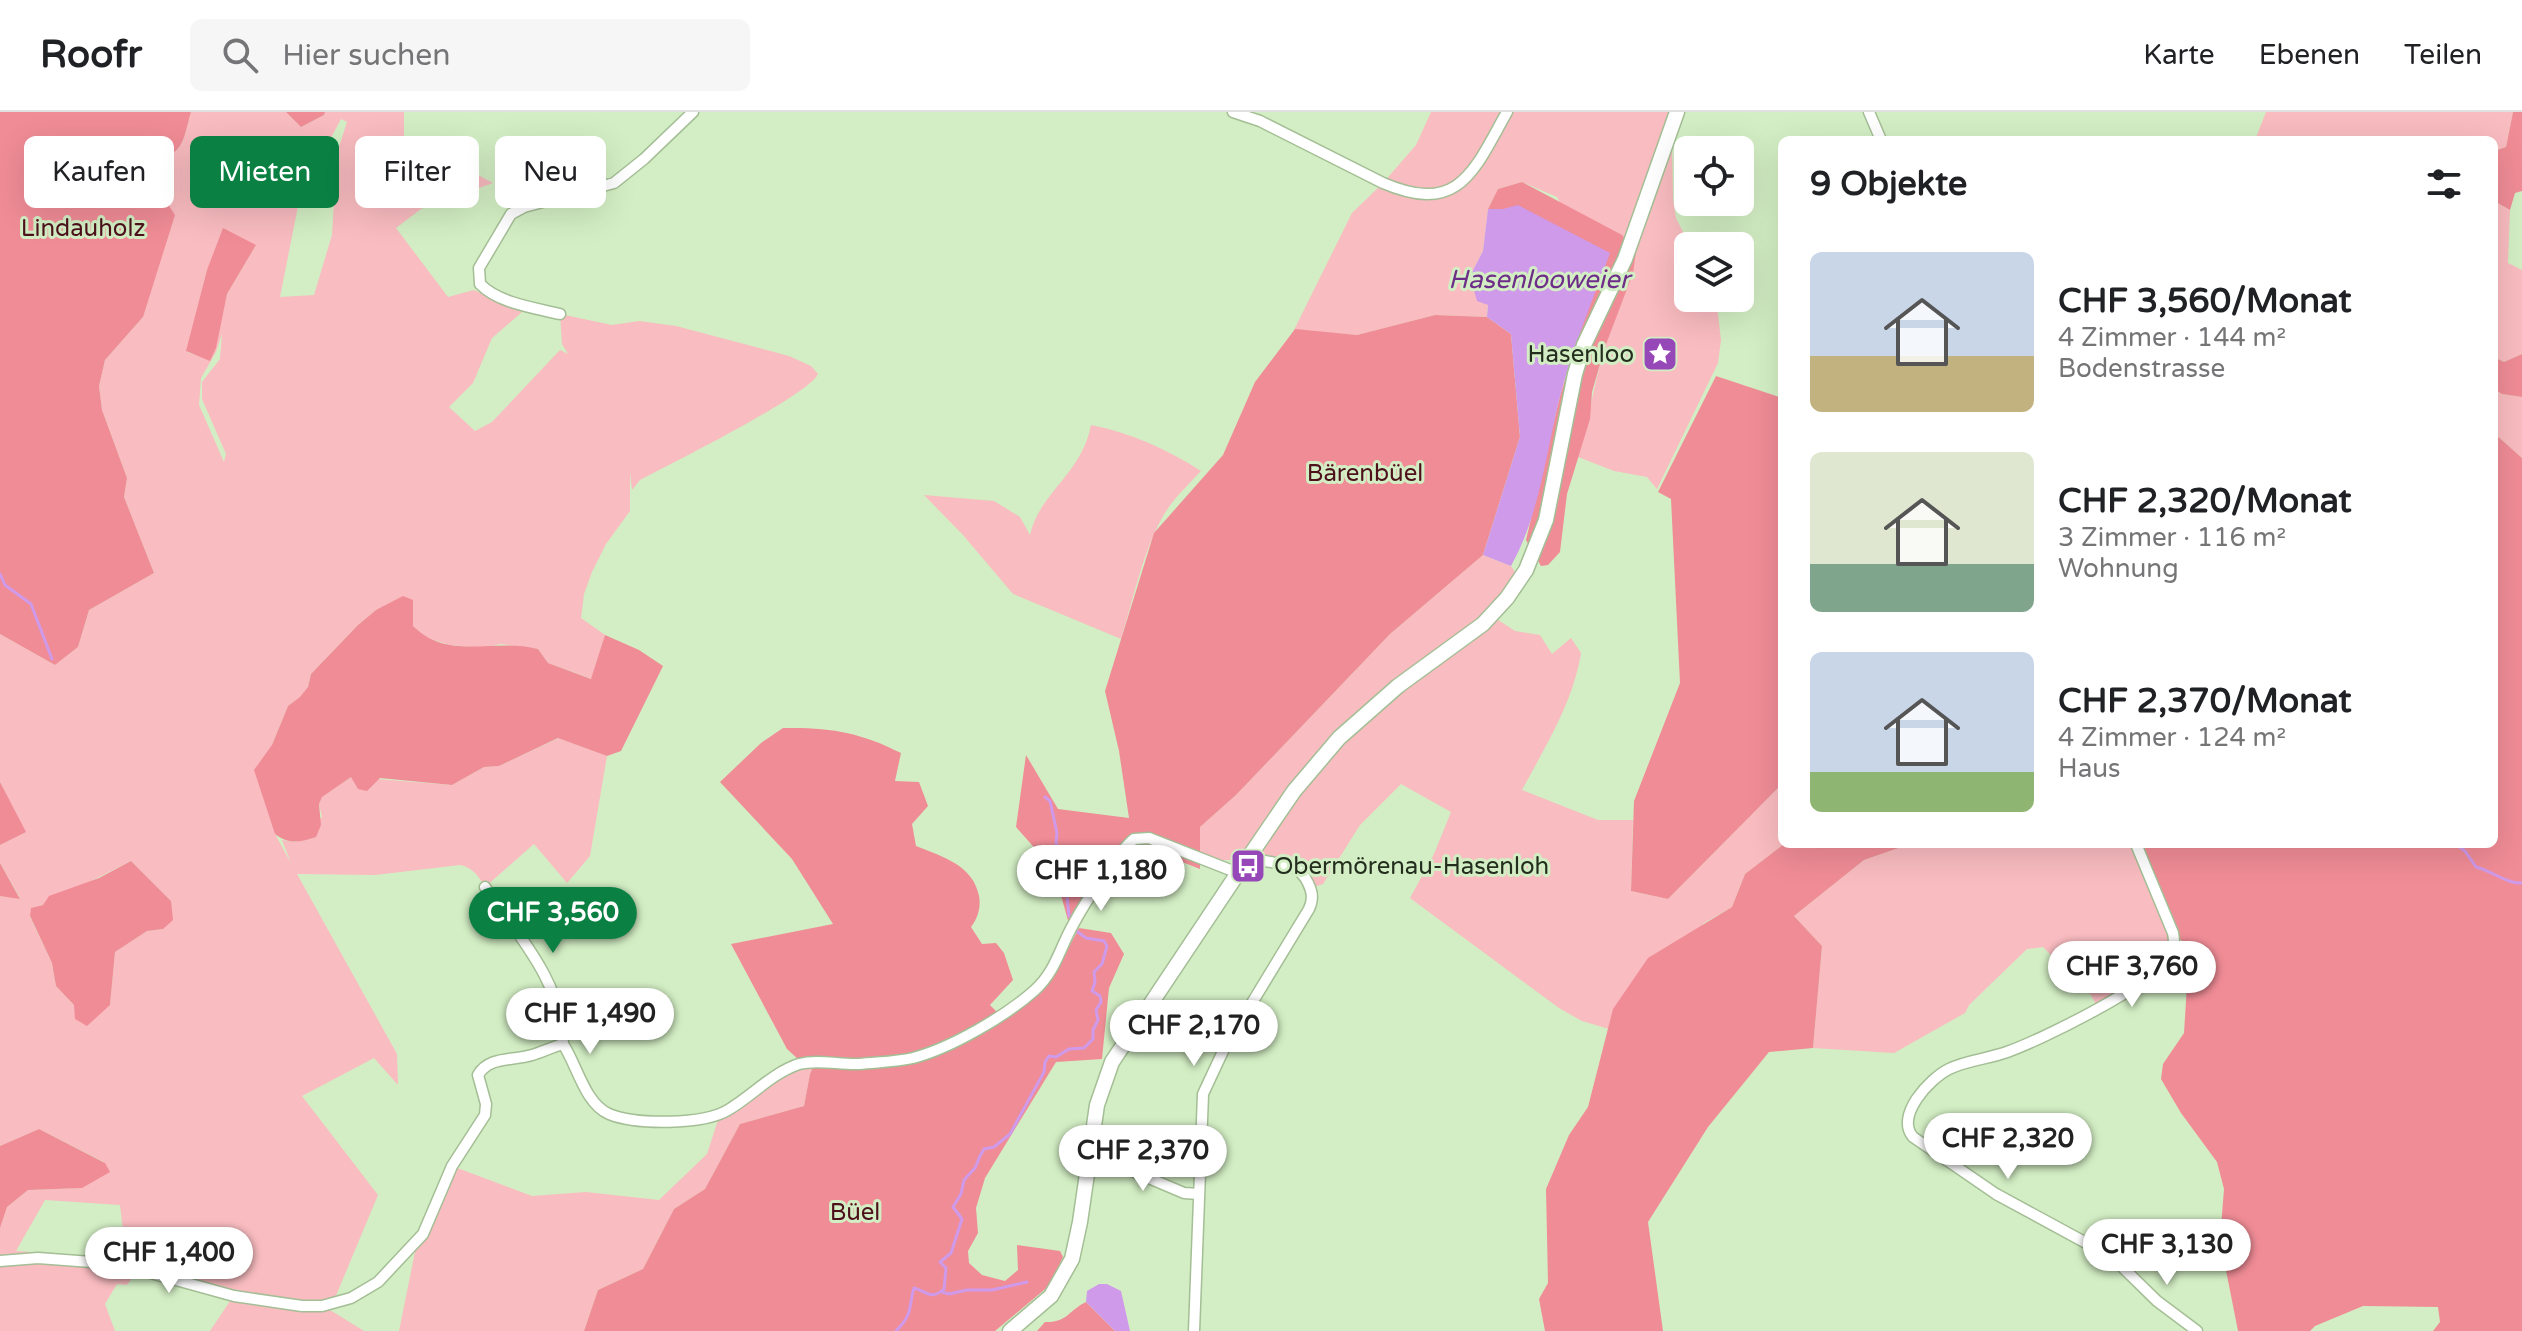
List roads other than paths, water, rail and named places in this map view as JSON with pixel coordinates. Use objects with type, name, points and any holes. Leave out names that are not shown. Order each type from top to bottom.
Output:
[{"type":"main road","points":[[1010,1331],[1051,1296],[1068,1268],[1078,1237],[1097,1105],[1112,1062],[1249,856],[1294,791],[1339,738],[1398,686],[1483,624],[1507,598],[1526,570],[1546,520],[1575,374],[1584,345],[1625,259],[1677,112]]},
{"type":"street","points":[[560,314],[489,292],[479,281],[480,265],[508,217],[524,207],[614,183],[693,112]]},
{"type":"street","points":[[1233,112],[1260,121],[1383,183],[1422,195],[1450,190],[1468,177],[1507,112]]},
{"type":"street","points":[[1869,112],[1879,136]]},
{"type":"street","points":[[485,887],[535,958],[559,1012],[563,1044],[591,1097],[605,1112],[619,1117],[683,1122],[710,1118],[727,1111],[782,1071],[801,1063],[845,1065],[913,1058],[950,1043],[1014,1007],[1048,978],[1073,923],[1122,851],[1134,839],[1149,838],[1238,873]]},
{"type":"street","points":[[2138,848],[2173,933],[2173,949],[2168,959],[2147,978],[2098,1008],[2015,1049],[1955,1066],[1935,1079],[1907,1122],[1910,1135],[1996,1194],[2112,1257],[2157,1301],[2197,1331]]},
{"type":"street","points":[[1194,1331],[1205,1086],[1312,903],[1308,883],[1297,869],[1285,863],[1265,862],[1249,856]]},
{"type":"street","points":[[0,1261],[47,1258],[118,1264],[234,1296],[302,1306],[322,1306],[351,1298],[378,1282],[423,1234],[452,1166],[485,1115],[486,1104],[478,1075],[483,1067],[563,1044]]},
{"type":"street","points":[[1090,1153],[1184,1193],[1199,1194]]},
{"type":"water","name":"Hasenlooweier","points":[[1518,205],[1610,253],[1570,363],[1535,506],[1511,566],[1483,555],[1520,437],[1511,334],[1487,317],[1488,305],[1477,301],[1470,276],[1483,251],[1488,209]]},
{"type":"water","points":[[1099,1284],[1107,1284],[1121,1291],[1130,1331],[1115,1331],[1086,1302],[1087,1291]]},
{"type":"waterway","points":[[0,574],[5,585],[31,604],[52,659]]},
{"type":"waterway","points":[[1045,797],[1050,801],[1057,833],[1056,843],[1065,876],[1069,916]]},
{"type":"waterway","points":[[2461,848],[2476,867],[2522,883]]},
{"type":"waterway","points":[[896,1331],[908,1314],[914,1288],[932,1295],[944,1289],[946,1268],[940,1262],[951,1253],[962,1219],[953,1207],[961,1194],[964,1180],[975,1168],[984,1149],[994,1147],[1010,1134],[1044,1072],[1049,1056],[1056,1057],[1069,1049],[1084,1048],[1093,1039],[1098,1020],[1096,1010],[1101,1002],[1100,996],[1092,991],[1094,972],[1102,964],[1107,946],[1104,941],[1086,938],[1075,930]]},
{"type":"waterway","points":[[942,1292],[992,1290],[1027,1282]]},
{"type":"place","name":"Hasenloo","points":[[1660,354]]},
{"type":"place","name":"Obermörenau-Hasenloh","points":[[1248,866]]},
{"type":"park label","name":"Lindauholz","points":[[83,228]]},
{"type":"park label","name":"Bärenbüel","points":[[1365,473]]},
{"type":"park label","name":"Büel","points":[[855,1212]]}]
